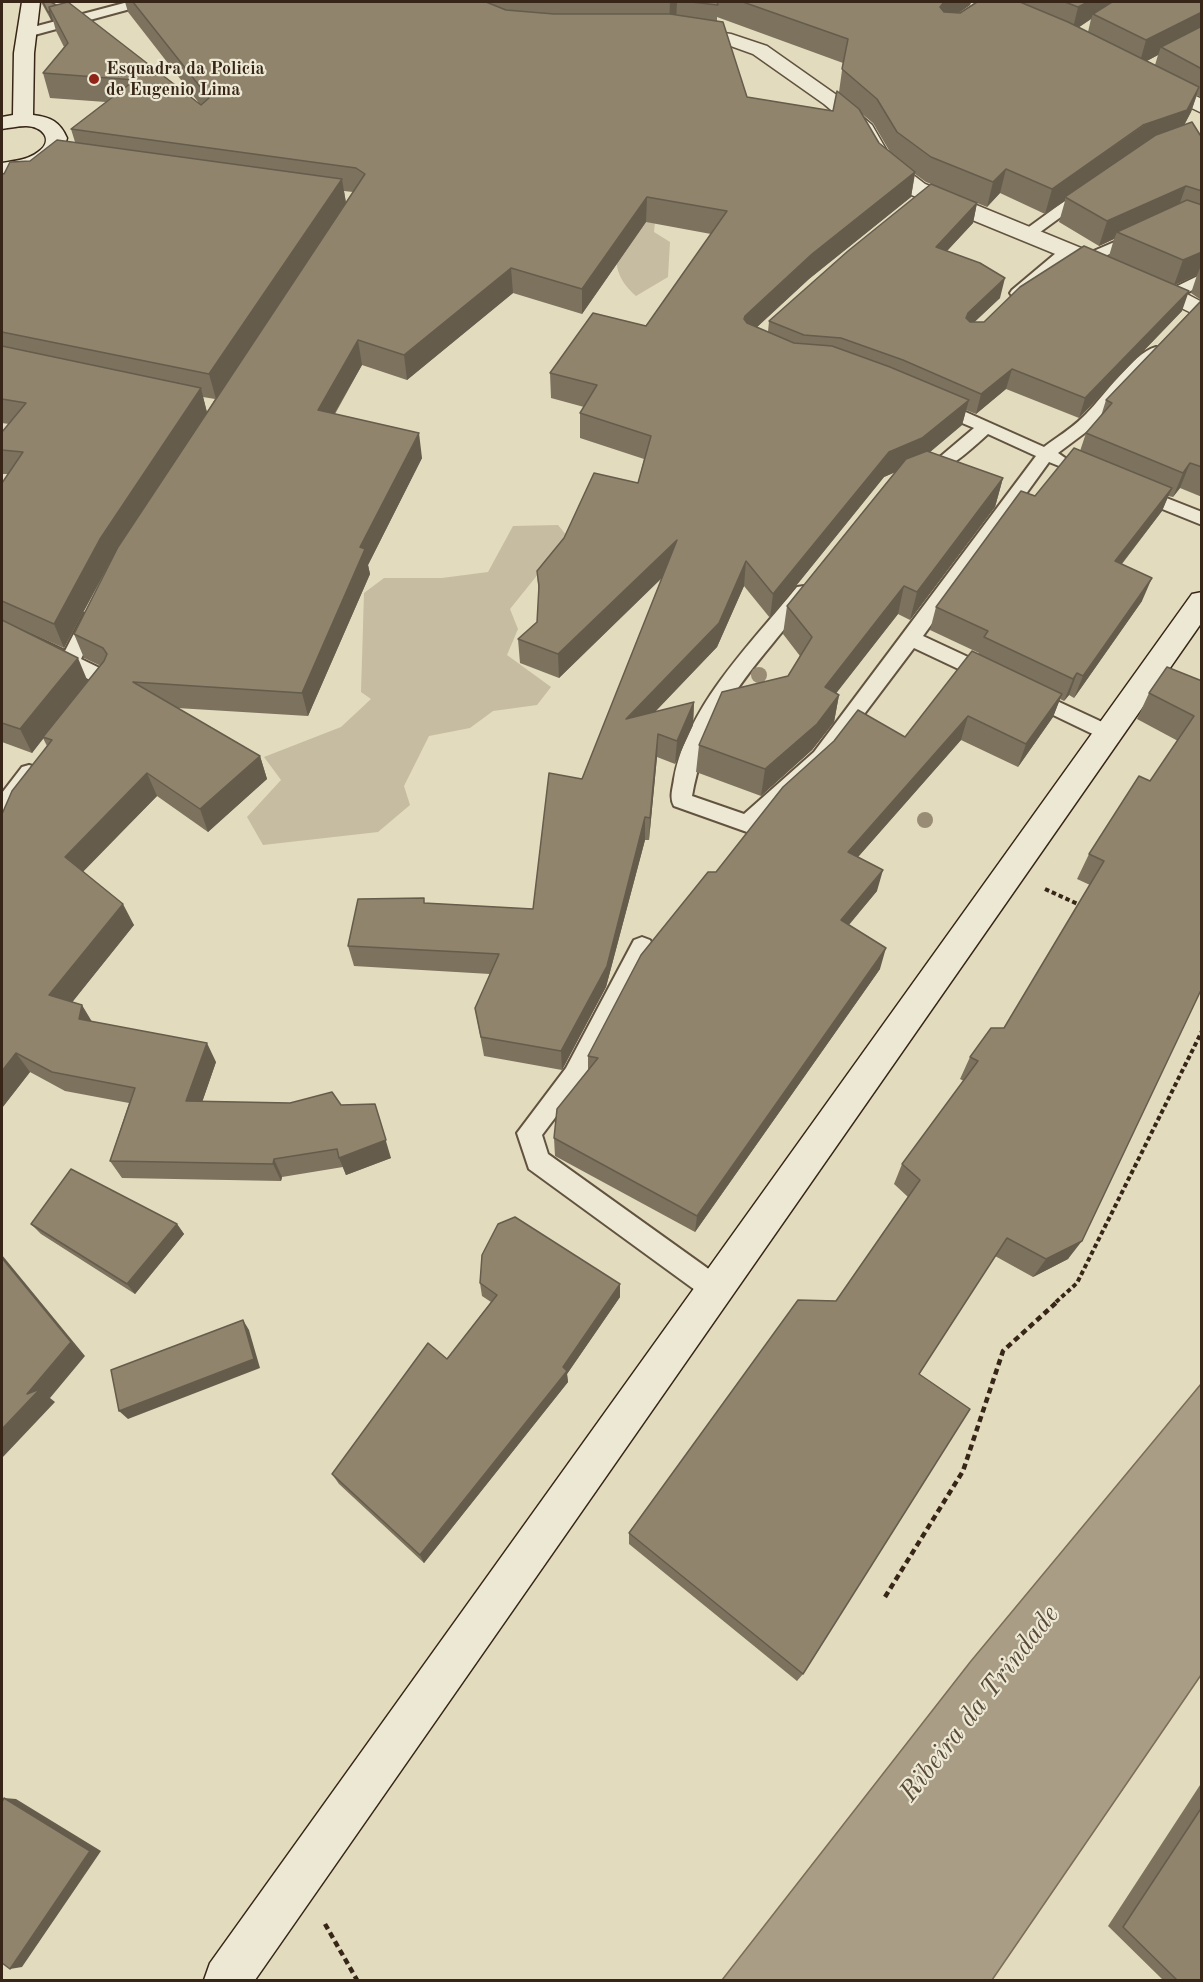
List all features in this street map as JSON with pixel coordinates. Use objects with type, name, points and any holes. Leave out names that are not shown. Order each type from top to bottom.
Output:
[{"type":"street","points":[[23,120],[24,53],[31,2]]},
{"type":"street","points":[[676,32],[731,40],[760,50],[831,100],[865,129],[883,162],[916,189],[1087,259],[1171,295],[1199,310]]},
{"type":"street","points":[[1136,73],[1202,107]]},
{"type":"street","points":[[2,123],[23,120],[47,125],[55,130],[58,137],[59,155],[5,173]]},
{"type":"street","points":[[227,1980],[1202,601]]},
{"type":"lane","points":[[27,33],[141,2]]},
{"type":"lane","points":[[1027,235],[1094,187]]},
{"type":"lane","points":[[909,208],[927,194]]},
{"type":"lane","points":[[1087,259],[1158,227]]},
{"type":"lane","points":[[1005,304],[1067,251]]},
{"type":"lane","points":[[1171,295],[1202,279]]},
{"type":"lane","points":[[1182,324],[1199,310]]},
{"type":"lane","points":[[818,575],[714,704],[683,774],[681,800],[747,824],[821,757],[1046,454],[1088,422],[1134,371],[1167,340]]},
{"type":"lane","points":[[923,400],[1080,468]]},
{"type":"lane","points":[[903,477],[947,460],[986,427]]},
{"type":"lane","points":[[1124,486],[1202,519]]},
{"type":"lane","points":[[70,661],[96,610]]},
{"type":"lane","points":[[2,628],[105,679],[83,706]]},
{"type":"lane","points":[[911,638],[1108,733]]},
{"type":"lane","points":[[2,807],[38,761]]},
{"type":"lane","points":[[642,946],[574,1075],[529,1133],[538,1161],[715,1289]]},
{"type":"path","points":[[1009,872],[1084,907]]},
{"type":"path","points":[[885,1598],[963,1471],[1003,1351],[1077,1283],[1202,1031]]},
{"type":"path","points":[[299,1878],[357,1980]]},
{"type":"shaded area","points":[[656,211],[654,232],[670,242],[668,277],[636,296],[629,290],[618,271],[615,240]]},
{"type":"shaded area","points":[[558,525],[572,542],[543,568],[510,609],[518,629],[507,655],[551,687],[537,705],[493,711],[470,728],[429,736],[404,786],[410,805],[378,832],[263,845],[247,817],[281,780],[264,757],[341,727],[371,699],[361,692],[364,593],[384,578],[442,578],[488,572],[513,526]]},
{"type":"water","name":"Ribeira da Trindade","points":[[1201,1384],[1201,1675],[992,1980],[722,1980],[971,1661]]},
{"type":"building","points":[[43,2],[56,5],[49,7],[48,12]]},
{"type":"building","points":[[68,2],[201,105],[209,98],[133,2],[486,2],[506,10],[554,14],[670,14],[723,22],[747,97],[833,111],[837,91],[859,109],[879,143],[915,172],[812,254],[744,319],[747,323],[794,343],[832,346],[969,400],[922,438],[889,452],[773,594],[746,561],[719,623],[626,719],[694,702],[677,741],[658,734],[650,818],[645,817],[607,966],[561,1051],[481,1037],[475,1008],[499,954],[348,946],[358,899],[424,898],[424,903],[533,909],[549,773],[582,779],[677,540],[558,654],[518,639],[537,622],[539,586],[537,571],[564,538],[594,473],[638,483],[651,436],[580,413],[597,385],[550,373],[593,313],[646,326],[727,211],[647,197],[582,289],[511,268],[404,355],[358,340],[318,410],[419,433],[360,547],[365,549],[302,693],[133,682],[260,756],[200,809],[147,773],[65,857],[123,904],[49,995],[82,1005],[79,1019],[207,1043],[186,1101],[290,1103],[332,1092],[341,1105],[375,1104],[386,1140],[339,1158],[337,1149],[274,1159],[273,1164],[110,1161],[135,1088],[52,1072],[16,1053],[2,1071],[2,814],[12,791],[52,740],[43,737],[104,661],[107,654],[103,648],[74,634],[118,547],[365,174],[356,168],[71,129],[135,80],[43,73],[68,43],[49,7]]},
{"type":"building","points":[[691,2],[717,2],[718,5]]},
{"type":"building","points":[[743,2],[944,2],[940,7],[944,12],[960,13],[977,2],[1020,2],[1068,22],[1199,87],[1187,110],[1143,125],[1052,189],[1006,169],[993,182],[931,157],[897,132],[877,99],[842,69],[848,39]]},
{"type":"building","points":[[1065,2],[1088,2],[1078,7]]},
{"type":"building","points":[[1112,2],[1202,2],[1202,12],[1146,40],[1093,14]]},
{"type":"building","points":[[1202,26],[1202,69],[1161,47]]},
{"type":"building","points":[[1192,122],[1202,138],[1202,191],[1186,186],[1107,221],[1065,197],[1156,135]]},
{"type":"building","points":[[57,140],[342,179],[209,374],[2,332],[2,173],[4,174],[10,162],[30,161]]},
{"type":"building","points":[[931,184],[977,203],[936,247],[980,263],[1005,278],[968,313],[966,318],[970,322],[984,322],[1020,287],[1084,246],[1189,291],[1085,398],[1012,369],[981,394],[903,360],[841,338],[804,335],[769,321],[848,251]]},
{"type":"building","points":[[1187,200],[1202,205],[1202,252],[1183,260],[1117,232]]},
{"type":"building","points":[[1202,300],[1202,467],[1190,463],[1183,473],[1086,433],[1112,403],[1106,400]]},
{"type":"building","points":[[2,346],[201,388],[100,539],[54,624],[2,601],[2,483],[23,452],[2,450],[2,432],[26,403],[2,399]]},
{"type":"building","points":[[1074,448],[1172,488],[1115,561],[1152,578],[1083,676],[1077,673],[1073,679],[984,637],[988,631],[936,607],[1021,491],[1035,496]]},
{"type":"building","points":[[927,451],[1003,478],[917,592],[904,586],[825,687],[839,695],[817,724],[765,769],[699,745],[722,692],[788,676],[812,637],[787,606],[906,459]]},
{"type":"building","points":[[2,620],[78,658],[20,729],[2,723]]},
{"type":"building","points":[[972,651],[1062,694],[1026,744],[968,716],[848,852],[883,870],[841,920],[886,948],[697,1216],[554,1138],[557,1109],[598,1058],[588,1056],[641,955],[708,872],[716,872],[783,787],[834,741],[858,710],[905,737]]},
{"type":"building","points":[[1167,667],[1202,681],[1202,988],[1082,1241],[1046,1259],[1007,1238],[919,1374],[970,1409],[803,1674],[629,1533],[798,1300],[836,1301],[920,1180],[902,1164],[978,1061],[970,1057],[991,1028],[1004,1028],[1104,861],[1089,854],[1139,776],[1150,781],[1194,716],[1149,693]]},
{"type":"building","points":[[71,1169],[177,1224],[127,1284],[31,1224]]},
{"type":"building","points":[[515,1217],[620,1284],[563,1367],[567,1371],[420,1555],[332,1474],[428,1343],[447,1359],[497,1295],[480,1283],[482,1255],[498,1224]]},
{"type":"building","points":[[2,1258],[71,1342],[27,1394],[40,1389],[2,1429]]},
{"type":"building","points":[[243,1320],[254,1359],[119,1411],[111,1370]]},
{"type":"building","points":[[4,1798],[90,1851],[10,1969],[2,1963],[2,1802]]},
{"type":"building","points":[[1202,1807],[1202,1980],[1177,1980],[1123,1927]]},
{"type":"place","name":"Esquadra da Policia de Eugenio Lima","points":[[94,79]]}]
